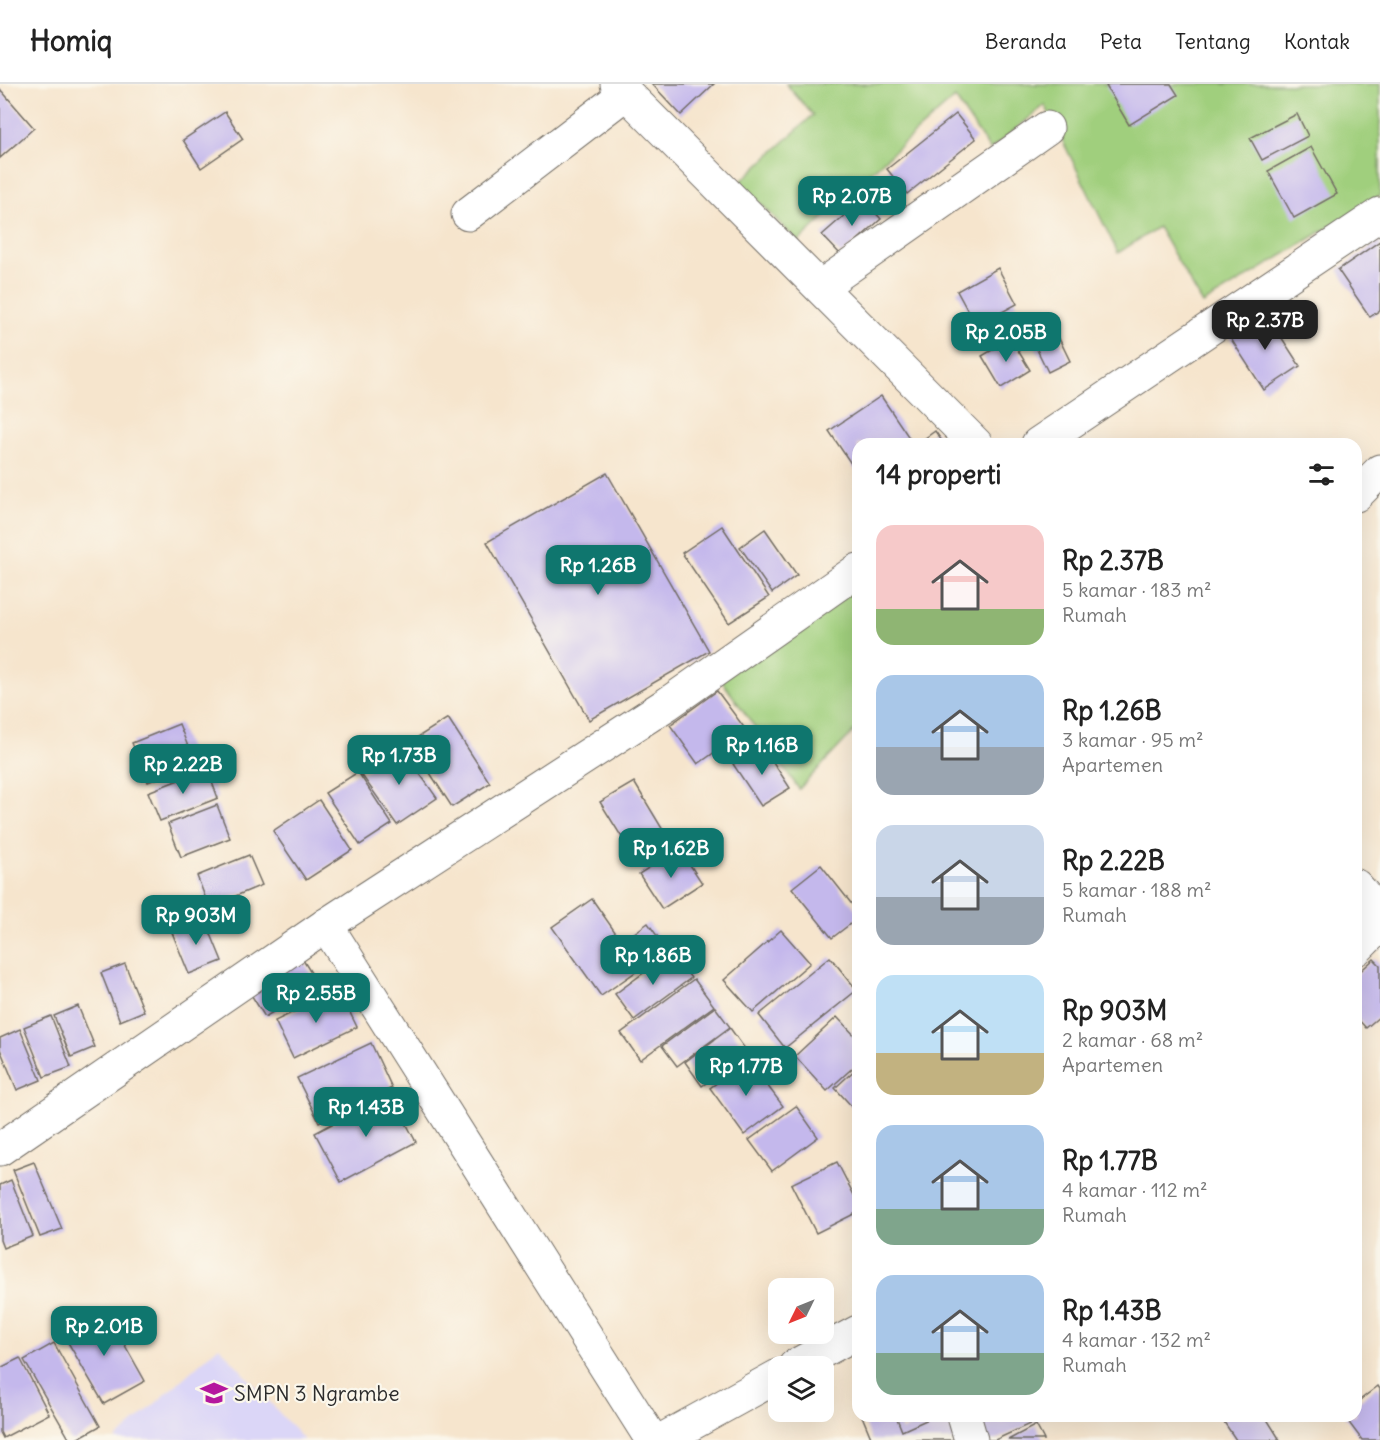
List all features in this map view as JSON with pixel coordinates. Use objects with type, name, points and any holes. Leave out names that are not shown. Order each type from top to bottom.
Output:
[{"type":"street","points":[[468,214],[621,89],[970,438]]},
{"type":"street","points":[[820,287],[1047,128]]},
{"type":"street","points":[[1047,438],[1380,214]]},
{"type":"street","points":[[1362,489],[1380,471]]},
{"type":"street","points":[[0,1149],[326,925],[667,705],[852,574]]},
{"type":"street","points":[[1362,893],[1380,914]]},
{"type":"street","points":[[326,925],[652,1440]]},
{"type":"street","points":[[1362,943],[1380,925]]},
{"type":"street","points":[[814,1356],[852,1335]]},
{"type":"street","points":[[662,1440],[768,1382]]},
{"type":"street","points":[[966,1422],[971,1440]]},
{"type":"shaded area","name":"SMPN 3 Ngrambe","points":[[219,1346],[304,1440],[115,1440]]},
{"type":"green space","points":[[786,84],[1380,84],[1380,196],[1203,304],[1158,227],[1118,253],[1045,105],[990,150],[955,98],[883,161],[798,242],[740,182],[813,115]]},
{"type":"green space","points":[[852,583],[852,733],[799,789],[719,677]]},
{"type":"building","points":[[652,84],[714,84],[681,115]]},
{"type":"building","points":[[1110,84],[1171,84],[1178,95],[1129,125],[1106,86]]},
{"type":"building","points":[[0,89],[34,128],[0,158]]},
{"type":"building","points":[[225,112],[243,139],[201,168],[183,140]]},
{"type":"building","points":[[956,114],[976,139],[907,194],[887,169]]},
{"type":"building","points":[[1297,114],[1308,136],[1262,160],[1250,138]]},
{"type":"building","points":[[1311,147],[1337,194],[1294,218],[1268,171]]},
{"type":"building","points":[[863,199],[881,219],[841,255],[822,235]]},
{"type":"building","points":[[1380,241],[1380,310],[1370,317],[1338,270]]},
{"type":"building","points":[[998,268],[1017,304],[976,326],[957,291]]},
{"type":"building","points":[[1265,312],[1300,366],[1264,390],[1229,336]]},
{"type":"building","points":[[1050,320],[1070,361],[1048,372],[1028,331]]},
{"type":"building","points":[[1011,339],[1030,370],[1001,388],[982,356]]},
{"type":"building","points":[[881,396],[909,438],[852,438],[852,465],[829,431]]},
{"type":"building","points":[[935,431],[940,438],[925,438]]},
{"type":"building","points":[[607,473],[709,651],[589,720],[487,542]]},
{"type":"building","points":[[722,526],[769,597],[729,623],[682,553]]},
{"type":"building","points":[[765,529],[797,575],[772,593],[740,547]]},
{"type":"building","points":[[717,691],[746,730],[698,764],[670,725]]},
{"type":"building","points":[[448,718],[490,783],[452,807],[410,742]]},
{"type":"building","points":[[179,724],[195,764],[148,782],[132,743]]},
{"type":"building","points":[[762,745],[790,788],[761,806],[733,764]]},
{"type":"building","points":[[401,747],[437,798],[397,825],[361,774]]},
{"type":"building","points":[[207,769],[218,798],[160,821],[148,792]]},
{"type":"building","points":[[358,772],[392,824],[360,845],[325,793]]},
{"type":"building","points":[[634,782],[672,845],[639,865],[600,802]]},
{"type":"building","points":[[319,800],[352,850],[306,880],[273,831]]},
{"type":"building","points":[[217,805],[230,838],[181,857],[168,824]]},
{"type":"building","points":[[679,848],[702,883],[662,909],[639,874]]},
{"type":"building","points":[[249,855],[262,885],[209,907],[197,876]]},
{"type":"building","points":[[821,865],[852,904],[852,923],[832,938],[792,888]]},
{"type":"building","points":[[592,899],[622,942],[648,923],[667,950],[601,996],[552,927]]},
{"type":"building","points":[[204,917],[222,961],[189,974],[171,930]]},
{"type":"building","points":[[781,930],[810,963],[753,1012],[724,980]]},
{"type":"building","points":[[672,952],[691,978],[634,1020],[615,994]]},
{"type":"building","points":[[830,957],[852,984],[852,994],[785,1048],[759,1015]]},
{"type":"building","points":[[1374,959],[1380,965],[1380,1016],[1366,1028],[1362,1024],[1362,970]]},
{"type":"building","points":[[303,960],[318,984],[265,1017],[250,993]]},
{"type":"building","points":[[125,964],[144,1011],[120,1021],[101,973]]},
{"type":"building","points":[[694,979],[714,1006],[640,1060],[621,1033]]},
{"type":"building","points":[[339,990],[357,1027],[293,1058],[275,1021]]},
{"type":"building","points":[[78,1006],[95,1047],[71,1057],[54,1016]]},
{"type":"building","points":[[715,1007],[730,1027],[677,1066],[662,1046]]},
{"type":"building","points":[[51,1016],[71,1067],[44,1077],[24,1027]]},
{"type":"building","points":[[837,1017],[852,1033],[852,1068],[827,1091],[795,1056]]},
{"type":"building","points":[[730,1028],[748,1053],[702,1086],[685,1062]]},
{"type":"building","points":[[20,1029],[41,1080],[17,1090],[0,1049],[0,1038]]},
{"type":"building","points":[[371,1043],[392,1088],[319,1122],[297,1078]]},
{"type":"building","points":[[748,1060],[783,1106],[744,1135],[710,1088]]},
{"type":"building","points":[[852,1072],[852,1107],[835,1088]]},
{"type":"building","points":[[390,1093],[416,1142],[341,1182],[315,1133]]},
{"type":"building","points":[[796,1106],[818,1137],[772,1171],[749,1140]]},
{"type":"building","points":[[34,1162],[62,1229],[40,1237],[13,1170]]},
{"type":"building","points":[[837,1162],[852,1191],[852,1215],[816,1233],[791,1184]]},
{"type":"building","points":[[11,1180],[33,1236],[3,1248],[0,1240],[0,1185]]},
{"type":"building","points":[[105,1310],[145,1381],[104,1404],[63,1334]]},
{"type":"building","points":[[54,1343],[100,1426],[75,1440],[70,1440],[24,1360]]},
{"type":"building","points":[[20,1358],[49,1414],[3,1438],[0,1432],[0,1368]]},
{"type":"building","points":[[1378,1386],[1380,1389],[1380,1440],[1362,1440],[1348,1422],[1362,1422],[1362,1398]]},
{"type":"building","points":[[864,1422],[898,1422],[902,1431],[922,1422],[951,1422],[959,1440],[872,1440]]},
{"type":"building","points":[[1034,1422],[995,1440],[980,1440],[972,1423]]},
{"type":"building","points":[[1224,1422],[1269,1422],[1280,1440],[1236,1440]]},
{"type":"building","points":[[1036,1425],[1044,1440],[1008,1440]]},
{"type":"place","name":"SMPN 3 Ngrambe","points":[[214,1393]]}]
